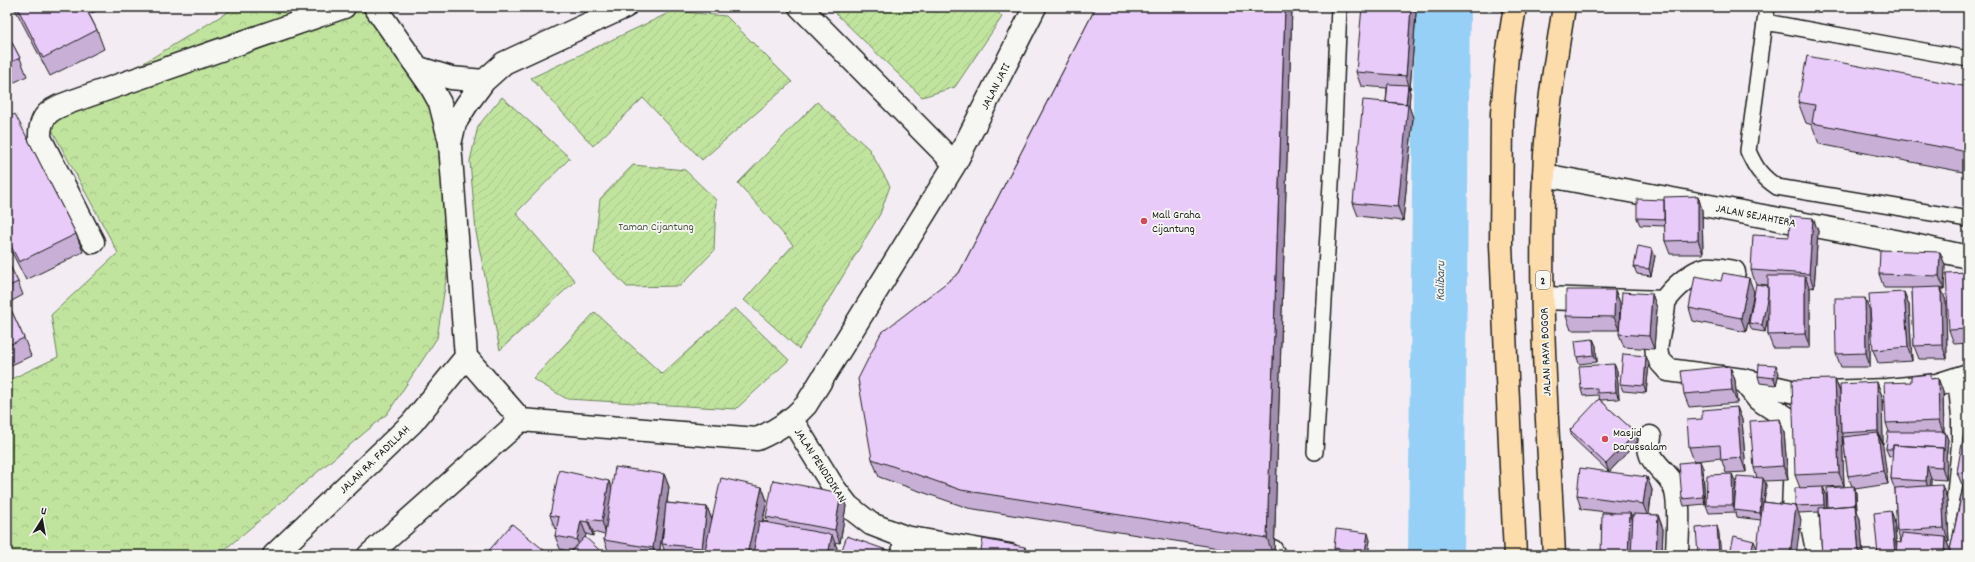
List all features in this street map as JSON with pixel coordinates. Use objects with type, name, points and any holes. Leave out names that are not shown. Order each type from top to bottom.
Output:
[{"type":"highway","points":[[1515,7],[1507,56],[1502,113],[1501,245],[1515,555]]},
{"type":"highway","name":"JALAN RAYA BOGOR","points":[[1554,555],[1543,298],[1544,175],[1549,107],[1564,7]]},
{"type":"street","points":[[93,242],[40,138],[40,128],[43,119],[50,111],[73,101],[344,7]]},
{"type":"street","points":[[369,555],[521,420],[466,357],[450,144],[446,124],[440,104],[430,85],[375,7]]},
{"type":"street","points":[[450,144],[455,123],[484,81],[504,62],[625,7]]},
{"type":"street","points":[[800,7],[955,164]]},
{"type":"street","name":"JALAN JATI","points":[[521,420],[757,439],[777,430],[792,420],[806,405],[955,164],[1035,7]]},
{"type":"street","points":[[418,68],[451,78],[484,81]]},
{"type":"street","name":"JALAN SEJAHTERA","points":[[1544,175],[1896,241],[1968,257]]},
{"type":"street","points":[[1734,272],[1706,269],[1698,272],[1669,293],[1664,302],[1664,315],[1656,350],[1658,359],[1668,370],[1743,380],[1796,392],[1888,390],[1937,385],[1963,376],[1963,444],[1953,555]]},
{"type":"street","points":[[1543,298],[1664,302]]},
{"type":"street","name":"JALAN RA. FADILLAH","points":[[274,555],[412,423],[466,357]]},
{"type":"street","points":[[1743,380],[1758,398],[1790,420],[1794,427],[1795,460],[1793,511],[1796,514],[1811,520],[1818,555]]},
{"type":"street","name":"JALAN PENDIDIKAN","points":[[792,420],[834,488],[848,506],[870,524],[904,546],[1010,555]]},
{"type":"street","points":[[1650,437],[1650,455],[1672,482],[1676,492],[1677,555]]},
{"type":"lane","points":[[1315,452],[1333,158],[1339,7]]},
{"type":"lane","points":[[1767,7],[1748,151],[1755,167],[1764,178],[1777,187],[1968,219]]},
{"type":"lane","points":[[1765,22],[1968,59]]},
{"type":"green space","points":[[236,7],[364,7],[400,48],[424,92],[436,125],[445,187],[449,261],[437,338],[387,414],[218,555],[7,555],[7,381],[58,357],[51,315],[118,253],[50,126],[99,90]]},
{"type":"green space","points":[[829,7],[993,7],[1002,17],[955,87],[922,97]]},
{"type":"green space","points":[[673,11],[726,16],[792,82],[702,160],[643,98],[593,146],[531,78]]},
{"type":"green space","points":[[502,97],[570,158],[516,213],[575,281],[500,350],[476,232],[470,161],[478,126]]},
{"type":"green space","points":[[817,102],[869,149],[890,186],[880,214],[799,349],[744,300],[793,245],[738,183]]},
{"type":"green space","name":"Taman Cijantung","points":[[633,165],[685,170],[716,200],[714,251],[680,286],[627,287],[594,253],[600,199]]},
{"type":"green space","points":[[735,308],[789,360],[736,409],[567,399],[533,379],[595,312],[662,374]]},
{"type":"building","points":[[17,7],[85,7],[97,30],[43,58]]},
{"type":"building","name":"Mall Graha Cijantung","points":[[1096,7],[1285,7],[1267,538],[961,490],[872,459],[858,379],[881,333],[959,273]]},
{"type":"building","points":[[1362,7],[1411,7],[1406,76],[1356,72]]},
{"type":"building","points":[[7,33],[20,58],[7,64]]},
{"type":"building","points":[[1807,56],[1968,87],[1968,152],[1812,123],[1815,105],[1798,102]]},
{"type":"building","points":[[1388,84],[1408,85],[1406,104],[1386,102]]},
{"type":"building","points":[[1363,100],[1408,104],[1398,207],[1353,203]]},
{"type":"building","points":[[15,114],[76,234],[19,262],[7,238],[7,118]]},
{"type":"building","points":[[1698,196],[1698,240],[1665,241],[1664,197]]},
{"type":"building","points":[[1637,199],[1664,200],[1664,219],[1637,218]]},
{"type":"building","points":[[1790,216],[1813,218],[1809,274],[1751,270],[1753,235],[1789,237]]},
{"type":"building","points":[[1638,246],[1652,249],[1649,269],[1634,267]]},
{"type":"building","points":[[1880,250],[1940,252],[1939,276],[1879,274]]},
{"type":"building","points":[[7,260],[18,282],[7,287]]},
{"type":"building","points":[[1968,272],[1968,329],[1949,330],[1946,273]]},
{"type":"building","points":[[1723,273],[1749,278],[1741,318],[1689,308],[1695,276],[1721,281]]},
{"type":"building","points":[[1768,276],[1805,276],[1805,334],[1768,335]]},
{"type":"building","points":[[1756,284],[1768,286],[1768,294],[1762,325],[1749,323]]},
{"type":"building","points":[[1941,287],[1942,345],[1914,346],[1912,288]]},
{"type":"building","points":[[1566,290],[1615,290],[1614,317],[1566,316]]},
{"type":"building","points":[[1622,292],[1652,294],[1649,336],[1619,334]]},
{"type":"building","points":[[1904,292],[1908,347],[1873,350],[1869,294]]},
{"type":"building","points":[[1835,298],[1865,298],[1866,353],[1836,354]]},
{"type":"building","points":[[7,301],[24,338],[7,346]]},
{"type":"building","points":[[1593,339],[1594,355],[1577,357],[1575,341]]},
{"type":"building","points":[[1623,354],[1646,356],[1644,386],[1620,384]]},
{"type":"building","points":[[1614,364],[1616,392],[1597,393],[1597,388],[1581,389],[1579,366]]},
{"type":"building","points":[[1759,364],[1776,365],[1774,378],[1758,376]]},
{"type":"building","points":[[1730,366],[1732,390],[1684,394],[1681,371]]},
{"type":"building","points":[[1931,374],[1931,379],[1938,378],[1939,421],[1886,423],[1884,383],[1911,382],[1911,376]]},
{"type":"building","points":[[1835,379],[1839,473],[1795,475],[1792,380]]},
{"type":"building","points":[[1877,382],[1878,431],[1841,433],[1840,384]]},
{"type":"building","name":"Masjid Darussalam","points":[[1599,399],[1636,433],[1606,464],[1570,430]]},
{"type":"building","points":[[1737,407],[1741,458],[1721,460],[1720,445],[1689,447],[1687,420],[1702,419],[1702,410]]},
{"type":"building","points":[[1780,419],[1783,466],[1754,468],[1750,421]]},
{"type":"building","points":[[1966,421],[1968,421],[1968,474],[1957,472]]},
{"type":"building","points":[[1888,432],[1945,432],[1944,451],[1943,448],[1893,445],[1893,449],[1886,449]]},
{"type":"building","points":[[1878,433],[1883,471],[1848,476],[1843,437]]},
{"type":"building","points":[[1893,445],[1943,448],[1942,467],[1927,466],[1926,481],[1891,479]]},
{"type":"building","points":[[1700,461],[1703,497],[1682,499],[1679,463]]},
{"type":"building","points":[[615,467],[664,474],[653,548],[604,540]]},
{"type":"building","points":[[1580,468],[1647,477],[1643,504],[1577,495]]},
{"type":"building","points":[[559,470],[609,481],[602,521],[588,519],[588,522],[581,521],[577,540],[555,536],[559,517],[550,515]]},
{"type":"building","points":[[1732,474],[1733,505],[1706,505],[1707,475]]},
{"type":"building","points":[[1737,476],[1763,478],[1760,513],[1734,510]]},
{"type":"building","points":[[721,478],[762,487],[747,555],[704,555]]},
{"type":"building","points":[[1965,478],[1968,479],[1968,555],[1949,555]]},
{"type":"building","points":[[773,480],[841,493],[835,530],[766,517]]},
{"type":"building","points":[[1942,485],[1944,528],[1897,531],[1895,488]]},
{"type":"building","points":[[1854,486],[1855,505],[1828,507],[1827,488]]},
{"type":"building","points":[[1823,487],[1824,505],[1795,506],[1795,488]]},
{"type":"building","points":[[1763,502],[1796,506],[1790,555],[1756,555]]},
{"type":"building","points":[[666,503],[707,507],[702,548],[662,544]]},
{"type":"building","points":[[1855,505],[1859,554],[1822,555],[1819,508]]},
{"type":"building","points":[[1891,511],[1895,555],[1878,555],[1874,513]]},
{"type":"building","points":[[1602,513],[1630,513],[1628,555],[1601,555]]},
{"type":"building","points":[[1633,514],[1658,515],[1656,555],[1631,555]]},
{"type":"building","points":[[759,521],[832,535],[828,555],[753,555]]},
{"type":"building","points":[[512,524],[550,555],[485,555]]},
{"type":"building","points":[[1717,526],[1719,555],[1698,555],[1696,528]]},
{"type":"building","points":[[1336,529],[1368,533],[1365,552],[1334,548]]},
{"type":"building","points":[[1902,533],[1945,537],[1944,555],[1896,555],[1897,542],[1901,543]]},
{"type":"building","points":[[847,536],[892,552],[890,555],[840,555]]},
{"type":"building","points":[[1734,536],[1754,541],[1750,555],[1736,555],[1730,553]]},
{"type":"building","points":[[585,537],[605,555],[568,555]]},
{"type":"building","points":[[983,539],[1025,547],[1023,555],[980,555]]},
{"type":"building","points":[[1031,553],[1047,555],[1031,555]]},
{"type":"waterway","name":"Kalibaru","points":[[1436,555],[1442,7]]},
{"type":"place","name":"Mall Graha Cijantung","points":[[1144,221]]},
{"type":"place","name":"Masjid Darussalam","points":[[1605,439]]}]
